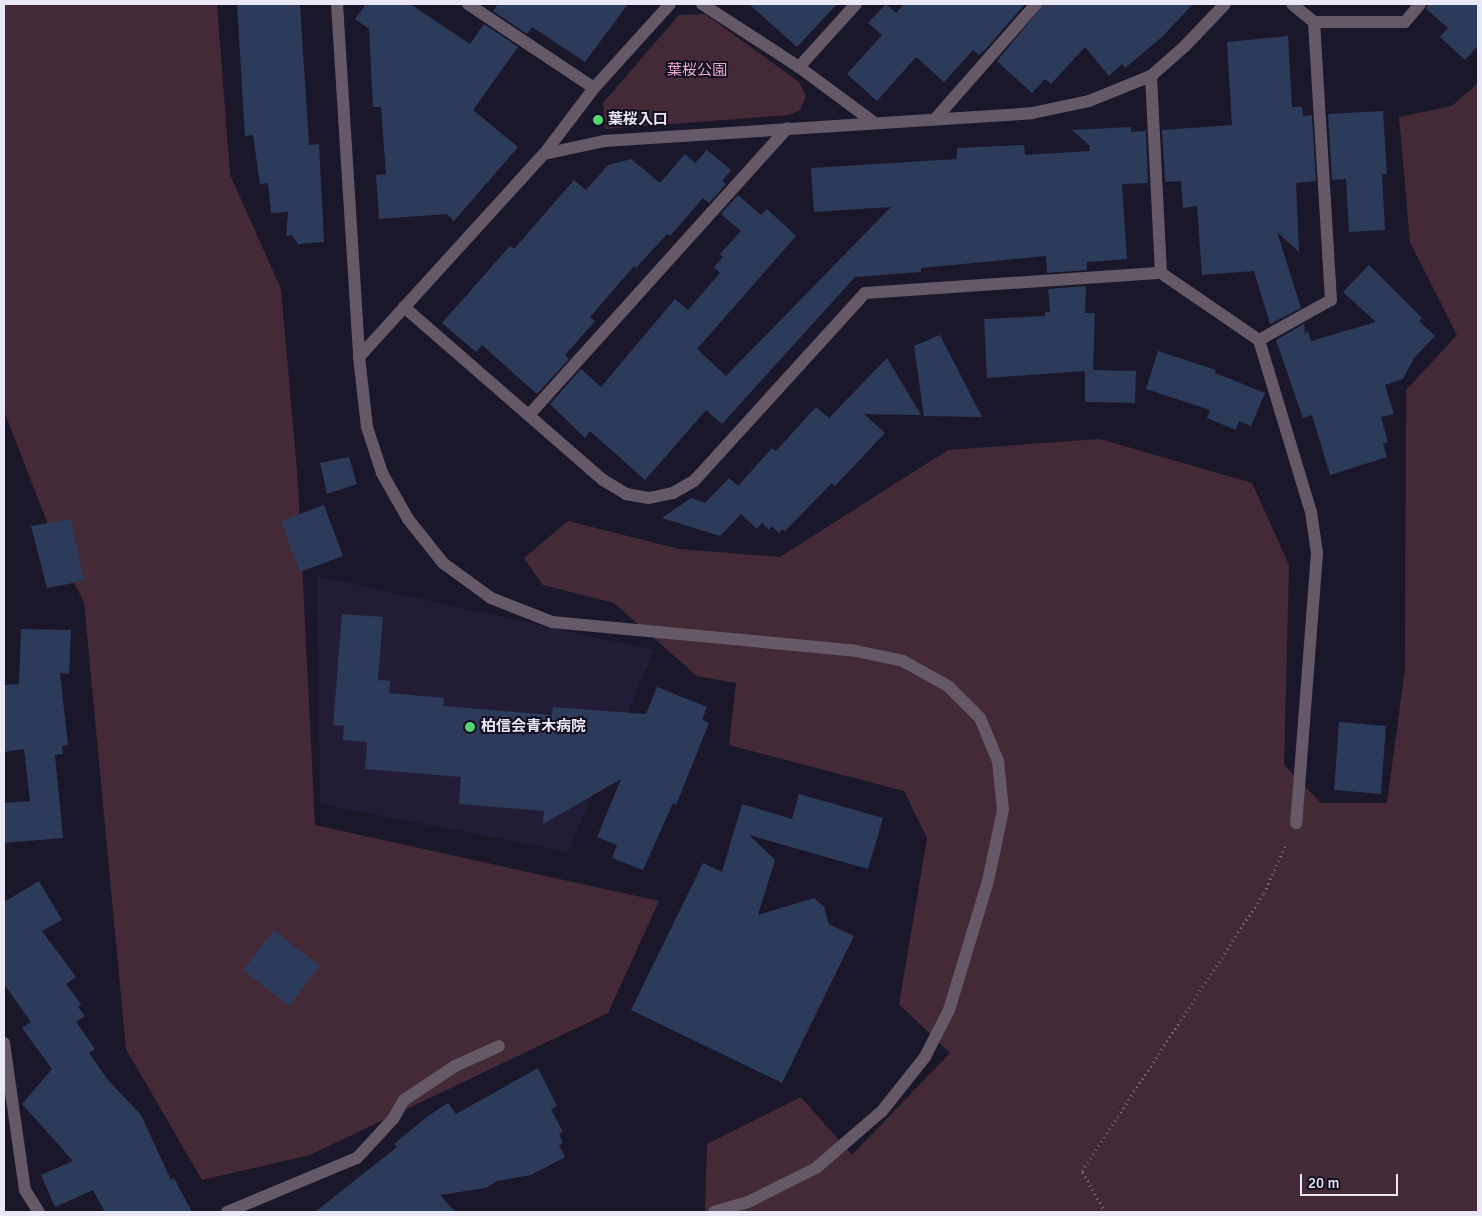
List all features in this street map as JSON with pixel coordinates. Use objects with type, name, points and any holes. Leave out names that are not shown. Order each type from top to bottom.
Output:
[{"type":"street","points":[[337,4],[359,357],[367,427],[382,473],[408,519],[443,563],[491,598],[552,622],[856,650],[903,661],[948,686],[980,718],[998,761],[1003,810],[988,881],[949,1010],[925,1057],[882,1111],[816,1168],[748,1202],[714,1212]]},
{"type":"street","points":[[468,4],[594,88]]},
{"type":"street","points":[[359,357],[544,154],[594,88],[670,4]]},
{"type":"street","points":[[702,4],[799,68],[872,121]]},
{"type":"street","points":[[799,68],[856,4]]},
{"type":"street","points":[[936,118],[1036,4]]},
{"type":"street","points":[[544,154],[604,141],[872,121],[1032,113],[1089,101],[1151,76],[1185,46],[1226,4]]},
{"type":"street","points":[[1292,4],[1314,22],[1404,22],[1420,4]]},
{"type":"street","points":[[1259,340],[1332,300],[1314,22]]},
{"type":"street","points":[[1151,76],[1161,273]]},
{"type":"street","points":[[529,415],[787,128]]},
{"type":"street","points":[[404,307],[603,480],[626,494],[649,498],[673,493],[694,481],[865,293],[1161,273],[1259,340],[1311,512],[1317,553],[1296,822]]},
{"type":"street","points":[[4,1043],[25,1190],[39,1212]]},
{"type":"street","points":[[227,1212],[357,1158],[393,1119],[404,1100],[455,1066],[499,1046]]},
{"type":"path","points":[[1106,1212],[1082,1171],[1264,893],[1296,822]]},
{"type":"shaded area","name":"柏信会青木病院","points":[[317,576],[654,650],[568,852],[320,804]]},
{"type":"green space","points":[[4,4],[217,4],[230,175],[281,289],[298,483],[315,825],[659,901],[608,1013],[310,1155],[202,1180],[126,1049],[84,602],[61,558],[4,411]]},
{"type":"green space","name":"葉桜公園","points":[[705,14],[799,82],[806,96],[800,110],[789,115],[605,129],[603,103],[679,15]]},
{"type":"green space","points":[[1478,83],[1478,1212],[705,1212],[707,1144],[801,1097],[852,1155],[950,1053],[899,1004],[927,838],[904,791],[729,745],[736,683],[697,676],[614,603],[543,585],[524,558],[568,521],[679,549],[780,557],[948,450],[1100,439],[1252,483],[1289,565],[1284,765],[1321,803],[1387,803],[1405,669],[1406,390],[1457,335],[1410,242],[1399,117],[1452,106]]},
{"type":"building","points":[[237,4],[300,4],[309,145],[319,144],[324,242],[298,244],[292,235],[286,236],[288,212],[271,213],[268,183],[260,184],[253,135],[245,136]]},
{"type":"building","points":[[366,4],[410,4],[470,44],[484,24],[518,47],[473,110],[518,147],[454,221],[447,214],[379,219],[376,175],[386,174],[381,107],[373,107],[369,29],[355,19]]},
{"type":"building","points":[[498,4],[628,4],[585,62],[532,27],[527,34],[493,11]]},
{"type":"building","points":[[749,4],[837,4],[797,47]]},
{"type":"building","points":[[886,4],[896,13],[904,4],[1025,4],[985,50],[979,55],[973,50],[944,82],[916,57],[877,101],[847,74],[882,35],[868,23]]},
{"type":"building","points":[[1044,4],[1193,4],[1162,37],[1125,68],[1122,64],[1109,76],[1085,47],[1051,84],[1045,79],[1032,93],[997,61]]},
{"type":"building","points":[[1428,4],[1478,4],[1478,46],[1465,60],[1440,37],[1448,28],[1426,9]]},
{"type":"building","points":[[1288,36],[1292,107],[1302,107],[1303,116],[1312,115],[1316,181],[1296,183],[1299,252],[1277,232],[1301,308],[1270,324],[1254,271],[1202,275],[1197,206],[1183,208],[1181,181],[1165,182],[1162,130],[1232,125],[1227,42]]},
{"type":"building","points":[[1383,111],[1387,174],[1382,174],[1385,230],[1349,232],[1346,179],[1332,180],[1328,114]]},
{"type":"building","points":[[1131,127],[1131,132],[1146,131],[1148,183],[1122,184],[1127,259],[1087,262],[1087,270],[1047,273],[1046,256],[921,268],[921,272],[855,277],[722,424],[706,410],[645,480],[590,431],[585,438],[550,404],[581,369],[601,387],[675,299],[688,310],[720,273],[714,267],[723,257],[720,254],[741,231],[721,214],[738,195],[761,215],[767,209],[796,236],[697,349],[726,376],[891,207],[814,212],[811,168],[957,159],[957,148],[1024,145],[1025,155],[1090,151],[1089,145],[1072,130]]},
{"type":"building","points":[[707,150],[731,170],[722,181],[726,184],[709,203],[703,198],[670,236],[667,234],[636,268],[634,266],[590,317],[595,321],[565,355],[569,359],[537,394],[482,345],[476,352],[442,323],[510,246],[514,249],[574,180],[586,190],[608,165],[631,159],[660,183],[685,154],[695,163]]},
{"type":"building","points":[[1369,265],[1422,318],[1419,321],[1435,336],[1414,358],[1403,379],[1385,385],[1394,414],[1381,417],[1388,442],[1383,444],[1387,457],[1330,475],[1312,415],[1303,418],[1276,340],[1304,324],[1305,334],[1308,331],[1311,341],[1376,322],[1343,292]]},
{"type":"building","points":[[1086,286],[1085,313],[1095,313],[1093,370],[1136,371],[1135,403],[1085,402],[1085,371],[987,378],[984,319],[1045,316],[1045,312],[1050,312],[1048,289]]},
{"type":"building","points":[[940,335],[982,417],[924,416],[914,346]]},
{"type":"building","points":[[1158,351],[1216,370],[1215,373],[1265,393],[1251,426],[1239,421],[1236,430],[1207,418],[1210,410],[1146,389]]},
{"type":"building","points":[[887,358],[921,415],[864,414],[885,433],[835,486],[832,483],[785,531],[782,529],[779,533],[772,526],[769,530],[762,523],[757,529],[741,514],[720,536],[662,518],[691,498],[705,503],[729,478],[738,486],[772,448],[776,451],[816,407],[829,418]]},
{"type":"building","points":[[349,457],[357,484],[327,494],[320,463]]},
{"type":"building","points":[[324,505],[343,556],[300,572],[281,521]]},
{"type":"building","points":[[71,519],[84,581],[47,588],[31,526]]},
{"type":"building","points":[[342,614],[383,617],[378,680],[390,681],[389,693],[444,698],[443,706],[552,715],[553,707],[646,714],[657,687],[707,707],[702,720],[709,723],[676,805],[673,803],[643,870],[612,858],[617,845],[597,837],[621,779],[543,824],[544,811],[459,804],[461,777],[365,769],[367,742],[343,740],[344,726],[333,725]]},
{"type":"building","points":[[21,629],[71,630],[69,674],[60,673],[68,745],[62,746],[63,754],[55,755],[63,838],[4,843],[4,803],[30,801],[24,749],[4,752],[4,685],[19,684]]},
{"type":"building","points":[[1339,722],[1386,726],[1381,794],[1334,790]]},
{"type":"building","points":[[799,794],[883,818],[868,869],[749,835],[775,860],[758,915],[814,898],[824,907],[829,924],[854,936],[782,1083],[631,1010],[703,863],[722,872],[742,804],[792,819]]},
{"type":"building","points":[[39,881],[62,920],[42,931],[76,977],[66,984],[81,1004],[78,1007],[85,1016],[76,1022],[95,1049],[89,1053],[108,1080],[141,1115],[171,1180],[174,1178],[192,1212],[105,1212],[93,1190],[55,1207],[41,1175],[73,1161],[22,1104],[52,1069],[22,1028],[31,1022],[4,984],[4,902]]},
{"type":"building","points":[[274,930],[320,966],[289,1006],[243,970]]},
{"type":"building","points":[[538,1068],[557,1106],[551,1109],[563,1132],[559,1133],[563,1143],[559,1145],[565,1157],[531,1175],[497,1181],[486,1188],[440,1195],[455,1212],[315,1212],[397,1147],[394,1144],[428,1116],[448,1103],[456,1114]]},
{"type":"place","name":"葉桜入口","points":[[598,120]]},
{"type":"place","name":"柏信会青木病院","points":[[470,727]]}]
